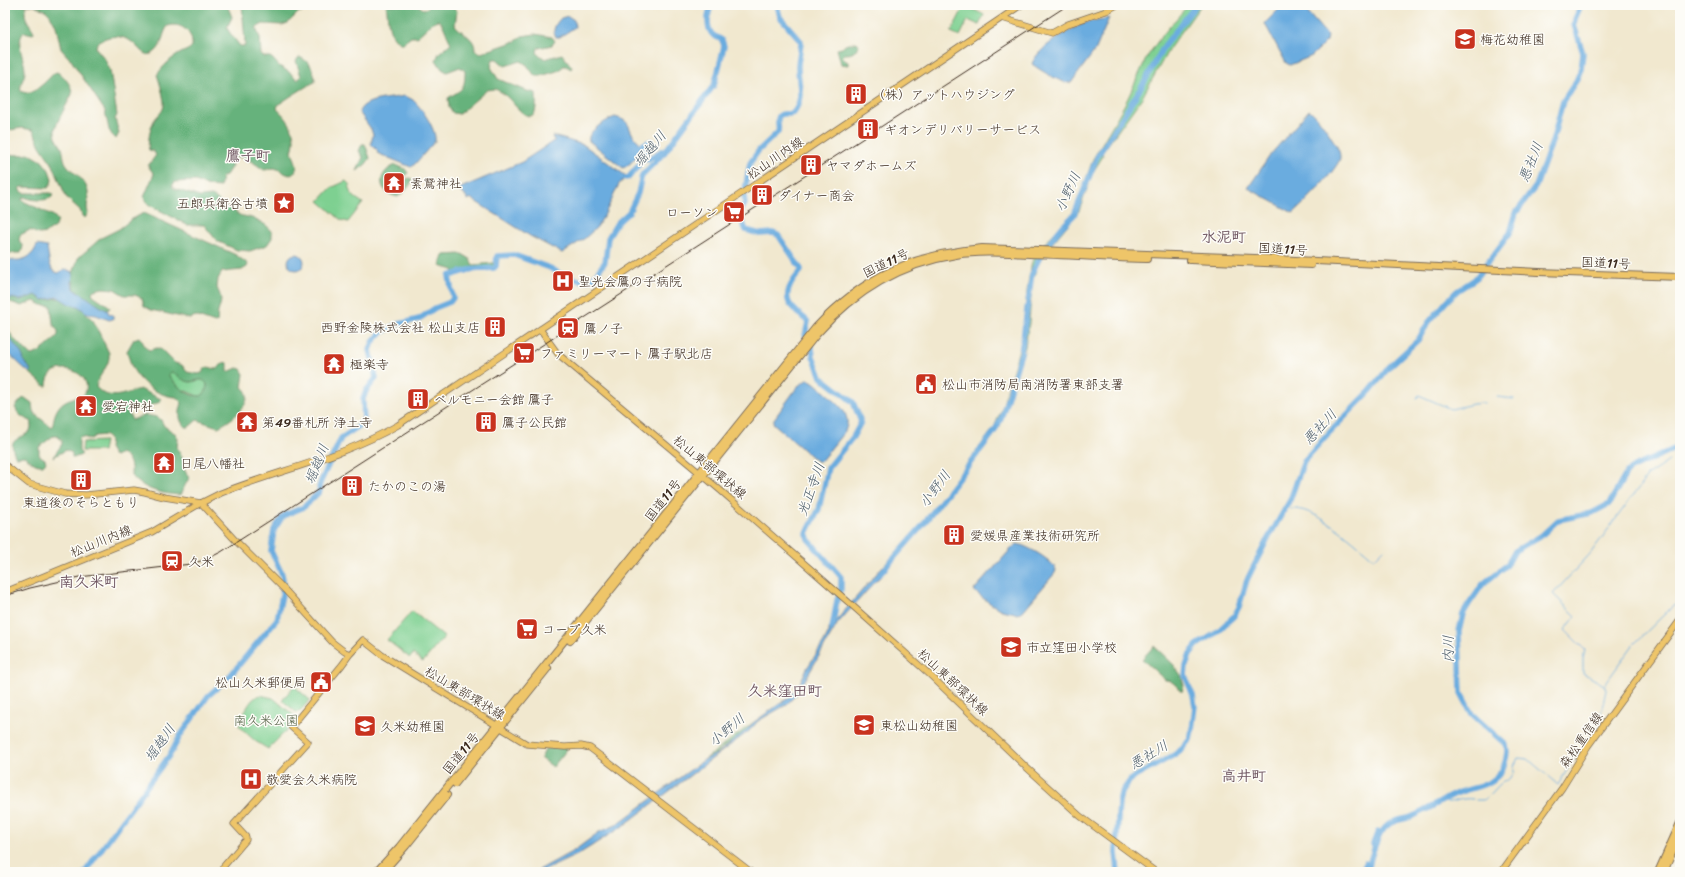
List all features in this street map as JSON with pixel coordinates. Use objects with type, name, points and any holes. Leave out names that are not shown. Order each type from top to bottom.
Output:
[{"type":"highway","name":"国道11号","points":[[376,872],[399,847],[499,726],[701,474],[817,334],[836,314],[868,288],[902,271],[927,261],[978,253],[1046,252],[1476,271],[1680,277]]},
{"type":"highway","name":"国道11号","points":[[1484,271],[1680,281]]},
{"type":"highway","name":"国道11号","points":[[383,872],[406,846],[499,726]]},
{"type":"highway","points":[[1658,872],[1680,823]]},
{"type":"highway","points":[[1664,872],[1680,835]]},
{"type":"main road","name":"松山川内線","points":[[540,329],[1021,5]]},
{"type":"main road","points":[[1002,18],[1052,33],[1068,24],[1117,5]]},
{"type":"main road","points":[[5,465],[29,484],[67,494],[86,495],[134,490],[201,503],[236,488],[365,443],[398,425],[540,329]]},
{"type":"main road","name":"松山東部環状線","points":[[540,329],[558,354],[701,474],[854,607],[929,674],[1064,802],[1114,842],[1156,872]]},
{"type":"main road","name":"松山川内線","points":[[5,592],[155,530],[201,503]]},
{"type":"main road","points":[[201,503],[284,589],[332,642],[350,654],[337,672],[291,727],[308,742],[234,824],[246,837],[246,840],[223,867],[221,872]]},
{"type":"main road","name":"森松重信線","points":[[1501,872],[1562,788],[1588,746],[1680,620]]},
{"type":"main road","name":"松山東部環状線","points":[[350,654],[363,640],[390,660],[527,744],[565,747],[582,746],[590,748],[751,872]]},
{"type":"green space","points":[[5,5],[27,5],[25,13],[34,32],[33,34],[24,32],[20,40],[25,69],[21,91],[25,93],[39,88],[54,73],[57,72],[63,76],[71,87],[72,94],[57,123],[55,133],[56,138],[62,148],[66,163],[69,168],[82,180],[87,189],[88,213],[85,218],[82,216],[80,210],[66,197],[53,165],[40,146],[33,130],[22,128],[5,131]]},
{"type":"green space","points":[[32,5],[227,5],[232,17],[227,28],[240,46],[245,46],[242,5],[306,5],[308,11],[299,12],[288,23],[282,25],[263,24],[256,28],[260,38],[261,55],[273,59],[279,66],[298,80],[301,76],[296,61],[299,57],[309,64],[314,74],[315,82],[278,105],[277,109],[286,118],[292,128],[294,145],[292,151],[297,166],[293,174],[290,175],[274,168],[264,170],[246,159],[234,157],[230,161],[232,166],[226,175],[222,177],[220,187],[209,186],[195,181],[175,182],[172,186],[175,189],[200,197],[212,196],[224,207],[232,207],[239,215],[264,224],[272,231],[272,238],[267,245],[250,251],[237,250],[217,241],[204,225],[187,225],[148,204],[144,197],[154,174],[148,166],[156,155],[153,151],[149,150],[148,145],[150,133],[154,121],[162,111],[164,105],[163,95],[157,75],[165,65],[177,55],[188,50],[192,46],[192,41],[188,32],[177,25],[168,26],[158,48],[149,55],[142,52],[128,39],[114,36],[105,38],[97,43],[96,48],[105,59],[110,70],[117,115],[115,119],[119,133],[116,139],[109,130],[105,111],[71,60],[61,49],[56,26],[50,15],[45,10]]},
{"type":"green space","points":[[386,5],[418,5],[423,9],[430,5],[451,5],[457,11],[455,25],[471,39],[475,46],[475,50],[481,53],[516,41],[522,36],[535,34],[552,37],[555,41],[552,45],[538,48],[537,53],[545,59],[562,54],[572,67],[571,69],[563,66],[560,70],[541,76],[535,76],[527,65],[521,61],[505,66],[497,59],[493,59],[491,67],[498,79],[527,91],[536,93],[535,112],[529,116],[525,114],[505,95],[495,89],[487,90],[459,114],[453,113],[449,108],[448,98],[462,88],[465,71],[460,67],[447,72],[442,69],[436,60],[439,53],[451,43],[442,24],[439,20],[433,22],[417,37],[411,37],[402,44],[393,36],[391,32]]},
{"type":"green space","points":[[965,5],[984,15],[979,25],[968,20],[960,36],[951,32]]},
{"type":"green space","points":[[1188,5],[1201,5],[1169,49],[1143,96],[1102,153],[1103,156],[1093,172],[1079,211],[1050,246],[1037,266],[1032,283],[1029,323],[1025,347],[1000,426],[933,515],[887,569],[883,567],[920,526],[994,428],[1002,408],[1022,339],[1028,283],[1032,262],[1042,246],[1075,211],[1093,159],[1126,102],[1147,57],[1160,38]]},
{"type":"green space","points":[[857,42],[859,45],[855,51],[850,54],[845,54],[842,57],[848,62],[848,65],[841,64],[837,49]]},
{"type":"green space","points":[[362,144],[365,144],[370,158],[366,164],[357,171],[363,157],[359,151]]},
{"type":"green space","points":[[5,154],[30,154],[42,161],[49,170],[52,179],[48,188],[21,187],[19,189],[24,193],[53,194],[52,197],[46,200],[35,200],[24,197],[22,199],[23,201],[54,216],[58,221],[57,224],[48,232],[38,234],[30,230],[20,235],[19,240],[23,247],[21,253],[5,253]]},
{"type":"green space","points":[[396,165],[405,169],[408,173],[405,177],[395,178],[392,180],[390,182],[392,187],[397,187],[402,181],[409,178],[412,179],[409,187],[398,197],[391,195],[386,191],[382,182],[382,177],[385,172],[389,168]]},
{"type":"green space","points":[[346,181],[350,185],[349,188],[351,193],[363,203],[348,222],[341,220],[319,201],[331,188]]},
{"type":"green space","points":[[144,213],[236,255],[248,264],[247,267],[242,270],[222,272],[218,279],[217,288],[221,300],[217,322],[215,323],[195,316],[190,319],[151,310],[144,306],[142,298],[135,295],[124,295],[114,289],[103,288],[94,290],[92,292],[93,295],[109,306],[110,308],[107,310],[75,290],[72,277],[78,258],[101,238],[119,229],[132,219]]},
{"type":"green space","points":[[462,254],[469,258],[473,265],[494,263],[495,265],[482,269],[454,273],[453,270],[440,266],[443,255]]},
{"type":"green space","points":[[32,295],[36,295],[43,300],[60,298],[85,310],[86,314],[93,320],[109,353],[108,363],[96,387],[101,392],[111,396],[122,395],[140,389],[161,399],[160,402],[143,408],[132,407],[128,412],[132,420],[146,415],[157,417],[161,420],[164,426],[176,434],[178,439],[177,447],[183,460],[184,469],[189,478],[180,495],[166,494],[147,488],[136,480],[131,475],[131,465],[128,460],[121,453],[116,456],[113,455],[109,448],[110,441],[105,435],[95,436],[91,439],[81,437],[79,439],[79,451],[82,454],[74,458],[72,457],[72,453],[66,450],[53,457],[62,444],[62,440],[57,436],[53,436],[39,447],[39,455],[45,459],[46,462],[43,465],[35,464],[24,456],[16,457],[13,451],[13,443],[30,431],[32,423],[19,414],[16,410],[15,407],[22,399],[25,398],[32,403],[35,414],[51,427],[58,408],[68,400],[83,396],[86,388],[85,380],[72,370],[63,369],[55,371],[50,376],[47,386],[45,386],[30,373],[31,371],[29,367],[24,362],[20,353],[6,333],[5,324],[13,338],[31,355],[38,353],[49,344],[58,335],[58,331],[53,324],[51,306],[42,305],[34,301],[22,306],[10,302],[5,304],[5,299],[12,298],[18,300]],"holes":[[[165,453],[174,457],[174,460],[167,471],[160,473],[154,469],[153,463],[158,457]]]},
{"type":"green space","points":[[139,337],[149,350],[157,348],[161,349],[175,363],[182,365],[187,372],[198,374],[202,373],[207,367],[218,369],[225,363],[228,363],[228,372],[237,368],[241,369],[244,374],[242,387],[246,392],[247,398],[245,404],[235,416],[218,427],[197,420],[189,427],[185,427],[180,416],[182,403],[176,397],[157,392],[146,385],[133,369],[127,351],[134,339]],"holes":[[[172,372],[189,382],[200,380],[205,381],[207,384],[206,392],[201,396],[187,393],[169,376],[169,373]]]},
{"type":"green space","points":[[172,372],[190,382],[203,380],[207,384],[206,392],[201,396],[198,396],[181,389],[169,376],[169,373]]},
{"type":"green space","points":[[105,441],[103,451],[82,451],[83,442]]},
{"type":"green space","points":[[412,611],[444,637],[423,662],[413,654],[410,658],[387,640]]},
{"type":"green space","points":[[1154,646],[1173,664],[1181,675],[1184,686],[1182,689],[1183,691],[1180,691],[1172,682],[1165,680],[1142,659]]},
{"type":"green space","points":[[294,686],[310,700],[299,712],[296,712],[282,700]]},
{"type":"green space","name":"南久米公園","points":[[260,695],[273,698],[296,717],[287,730],[268,749],[255,741],[239,726],[249,704]]},
{"type":"green space","points":[[754,722],[737,738],[704,760]]},
{"type":"green space","points":[[546,748],[568,748],[553,767],[541,758]]},
{"type":"water","points":[[1283,5],[1308,5],[1306,8],[1307,12],[1328,36],[1327,41],[1312,56],[1290,65],[1286,63],[1265,24]]},
{"type":"water","points":[[568,16],[574,20],[575,27],[560,37],[556,37],[554,30],[556,25],[561,18]]},
{"type":"water","points":[[1109,18],[1096,49],[1071,83],[1057,79],[1032,64],[1040,52],[1063,34],[1088,22]]},
{"type":"water","points":[[404,96],[413,100],[420,108],[428,119],[435,136],[435,141],[411,167],[377,153],[378,151],[371,144],[373,135],[371,129],[359,112],[366,104],[378,100]]},
{"type":"water","points":[[1309,110],[1327,130],[1337,147],[1340,158],[1327,178],[1293,213],[1248,188],[1271,154]]},
{"type":"water","points":[[615,117],[626,122],[634,136],[642,145],[635,158],[623,168],[589,141],[589,137],[594,130],[602,123]]},
{"type":"water","points":[[553,136],[584,145],[626,176],[626,178],[619,184],[605,214],[597,227],[584,239],[562,253],[530,236],[470,198],[469,200],[458,190],[522,162],[555,140],[552,138]]},
{"type":"water","points":[[37,245],[47,247],[51,266],[55,272],[58,273],[65,269],[73,272],[72,284],[75,290],[108,311],[109,314],[113,315],[113,319],[109,320],[96,315],[88,314],[78,306],[69,304],[58,297],[43,300],[36,295],[20,300],[12,298],[5,299],[5,260],[24,259],[31,254]]},
{"type":"water","points":[[293,254],[299,254],[304,259],[302,268],[299,270],[293,270],[288,265],[288,259]]},
{"type":"water","points":[[5,331],[22,354],[24,362],[31,371],[30,373],[10,355],[5,354]]},
{"type":"water","points":[[808,379],[817,385],[843,409],[847,419],[845,431],[820,462],[815,460],[773,423],[774,419],[798,386]]},
{"type":"water","points":[[1017,544],[1027,547],[1045,558],[1054,566],[1056,570],[1023,611],[1017,614],[999,609],[982,598],[974,590]]},
{"type":"water","points":[[883,566],[887,570],[838,623],[797,694],[786,705],[758,721],[749,731],[623,826],[579,854],[541,872],[535,872],[575,850],[599,832],[616,825],[704,760],[718,753],[754,722],[788,698],[798,687],[807,668],[824,642],[829,629]]},
{"type":"waterway","name":"堀越川","points":[[712,5],[708,16],[708,25],[713,35],[722,40],[724,46],[718,71]]},
{"type":"waterway","name":"光正寺川","points":[[777,5],[780,17],[801,41],[798,67],[800,97],[797,108],[793,113],[780,115],[778,119],[778,132],[759,150],[750,163],[744,195],[745,204],[739,215],[746,230],[760,234],[773,233],[778,235],[801,269],[791,284],[788,299],[796,311],[808,322],[805,335]]},
{"type":"waterway","name":"小野川","points":[[880,574],[922,526],[994,432],[1001,419],[1021,353],[1032,273],[1044,249],[1074,215],[1097,157],[1144,83],[1164,46],[1196,5]]},
{"type":"waterway","name":"悪社川","points":[[1118,872],[1116,852],[1119,802],[1121,793],[1131,779],[1174,755],[1182,749],[1190,739],[1195,706],[1193,695],[1185,676],[1186,666],[1190,654],[1197,645],[1216,633],[1234,616],[1239,607],[1247,580],[1266,542],[1290,500],[1304,461],[1371,390],[1389,367],[1418,340],[1428,323],[1447,301],[1457,291],[1475,279],[1510,233],[1516,213],[1536,186],[1553,139],[1563,101],[1576,81],[1581,69],[1583,53],[1574,25],[1581,5]]},
{"type":"waterway","name":"堀越川","points":[[85,872],[171,753],[180,736],[208,696],[229,677],[277,619],[284,585],[282,574],[271,551],[274,530],[285,515],[304,507],[320,491],[319,487],[321,481],[341,438],[364,423],[363,399],[366,391],[376,378],[370,350],[373,342],[380,334],[395,325],[419,319],[435,308],[450,302],[453,298],[449,276],[469,270],[494,268],[496,266],[497,256],[514,255],[550,268],[564,276],[579,280],[593,278],[605,262],[608,238],[617,223],[629,212],[638,193],[642,175],[664,153],[714,85],[717,74]]},
{"type":"waterway","points":[[642,145],[651,141],[642,157],[643,160]]},
{"type":"waterway","points":[[626,178],[629,177],[643,160],[648,159],[662,151]]},
{"type":"waterway","name":"光正寺川","points":[[812,347],[813,356],[821,377],[853,402],[861,422],[853,437],[828,468],[819,509],[807,533],[808,539],[841,577],[841,590],[837,600],[832,628]]},
{"type":"waterway","points":[[1417,398],[1419,395],[1451,409],[1484,403]]},
{"type":"waterway","points":[[1497,397],[1514,399]]},
{"type":"waterway","name":"内川","points":[[1368,872],[1377,840],[1390,823],[1411,817],[1459,792],[1490,782],[1502,771],[1507,756],[1506,745],[1472,714],[1461,693],[1459,631],[1463,614],[1483,584],[1507,565],[1515,551],[1542,535],[1558,520],[1592,513],[1609,504],[1627,472],[1634,467],[1674,449],[1680,444]]},
{"type":"waterway","points":[[1476,800],[1483,800],[1487,798],[1500,784],[1510,778],[1514,773],[1514,766],[1518,758],[1528,759],[1558,785],[1571,763],[1601,722],[1600,718],[1606,690],[1604,685],[1583,673],[1583,659],[1585,650],[1565,630],[1576,616],[1553,594],[1590,554],[1648,475],[1669,461]]},
{"type":"waterway","points":[[1291,509],[1312,513],[1335,527],[1374,559],[1384,549]]},
{"type":"waterway","points":[[1605,684],[1633,645],[1673,606],[1680,603]]},
{"type":"waterway","points":[[1441,802],[1473,799]]},
{"type":"waterway","name":"内川","points":[[1373,844],[1378,831]]},
{"type":"waterway","points":[[1364,872],[1365,863]]},
{"type":"railway","points":[[5,596],[30,588],[79,577],[191,564],[207,559],[221,552],[1068,5]]},
{"type":"place","name":"梅花幼稚園","points":[[1465,39]]},
{"type":"place","name":"（株）アットハウジング","points":[[856,94]]},
{"type":"place","name":"ギオンデリバリーサービス","points":[[868,129]]},
{"type":"place","name":"ヤマダホームズ","points":[[811,165]]},
{"type":"place","name":"素鵞神社","points":[[394,183]]},
{"type":"place","name":"ダイナー商会","points":[[762,195]]},
{"type":"place","name":"五郎兵衛谷古墳","points":[[284,203]]},
{"type":"place","name":"ローソン","points":[[734,212]]},
{"type":"place","name":"聖光会鷹の子病院","points":[[563,281]]},
{"type":"place","name":"西野金陵株式会社 松山支店","points":[[495,327]]},
{"type":"place","name":"鷹ノ子","points":[[568,328]]},
{"type":"place","name":"ファミリーマート 鷹子駅北店","points":[[524,353]]},
{"type":"place","name":"極楽寺","points":[[334,364]]},
{"type":"place","name":"松山市消防局南消防署東部支署","points":[[926,384]]},
{"type":"place","name":"ベルモニー会館 鷹子","points":[[418,399]]},
{"type":"place","name":"愛宕神社","points":[[86,406]]},
{"type":"place","name":"第49番札所 浄土寺","points":[[247,422]]},
{"type":"place","name":"鷹子公民館","points":[[486,422]]},
{"type":"place","name":"日尾八幡社","points":[[164,463]]},
{"type":"place","name":"東道後のそらともり","points":[[81,480]]},
{"type":"place","name":"たかのこの湯","points":[[352,486]]},
{"type":"place","name":"愛媛県産業技術研究所","points":[[954,535]]},
{"type":"place","name":"久米","points":[[172,561]]},
{"type":"place","name":"コープ久米","points":[[527,629]]},
{"type":"place","name":"市立窪田小学校","points":[[1011,647]]},
{"type":"place","name":"松山久米郵便局","points":[[321,682]]},
{"type":"place","name":"東松山幼稚園","points":[[864,725]]},
{"type":"place","name":"久米幼稚園","points":[[365,726]]},
{"type":"place","name":"敬愛会久米病院","points":[[251,779]]},
{"type":"district","name":"鷹子町","points":[[248,156]]},
{"type":"district","name":"水泥町","points":[[1224,237]]},
{"type":"district","name":"南久米町","points":[[89,582]]},
{"type":"district","name":"久米窪田町","points":[[785,691]]},
{"type":"district","name":"高井町","points":[[1244,776]]}]
